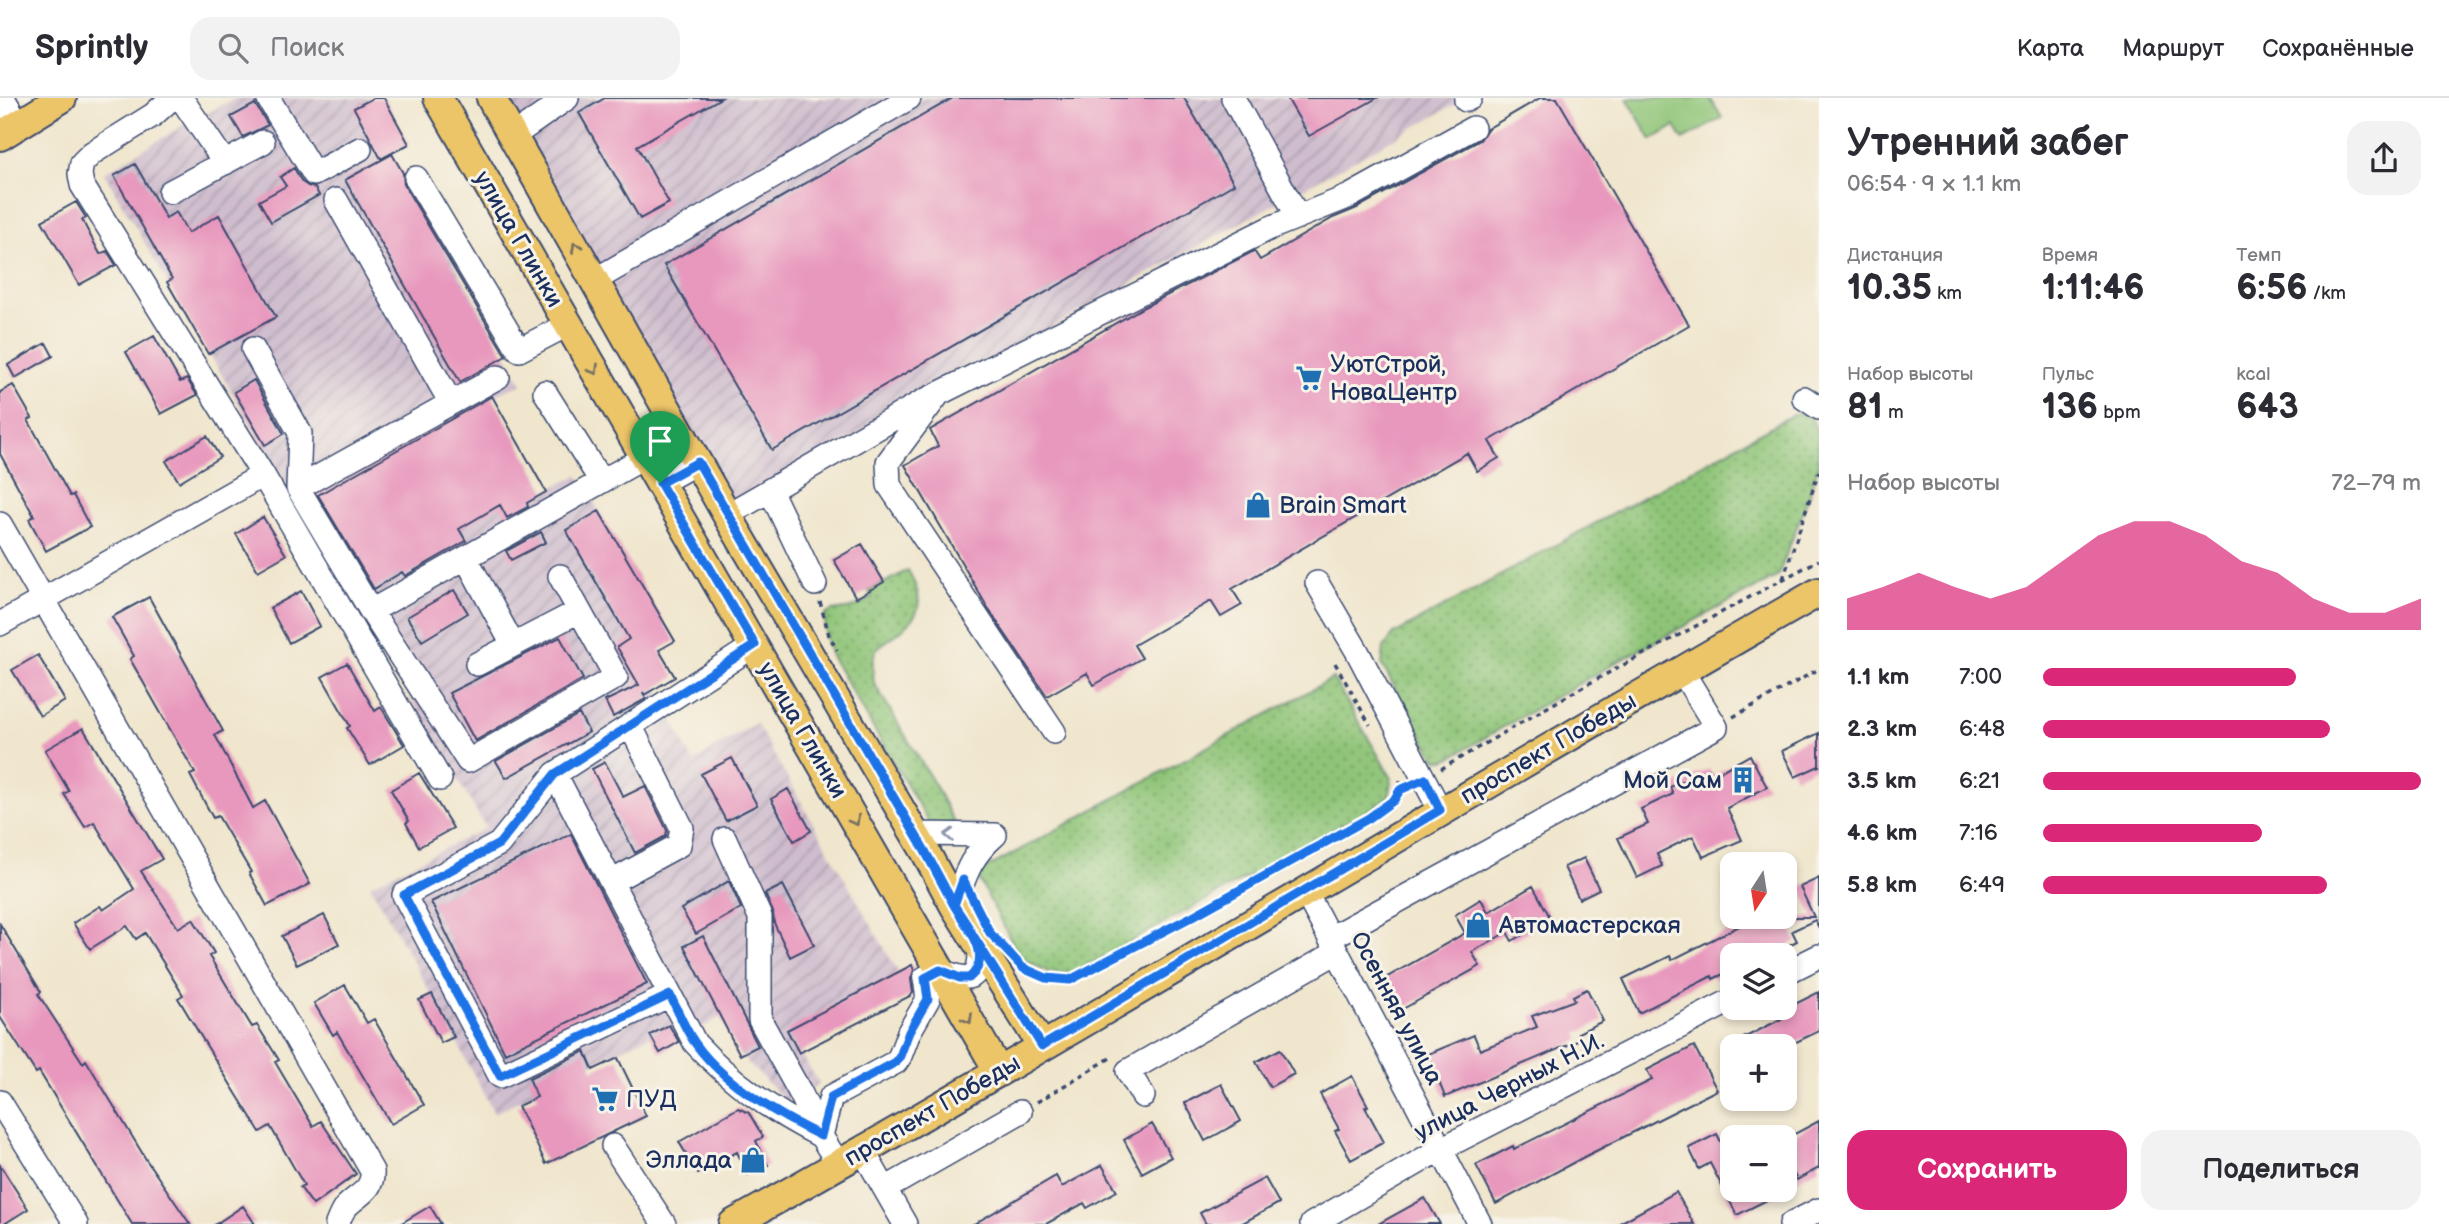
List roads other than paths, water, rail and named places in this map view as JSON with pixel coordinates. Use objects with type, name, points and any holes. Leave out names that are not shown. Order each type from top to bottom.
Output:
[{"type":"main road","points":[[10,131],[62,98]]},
{"type":"main road","name":"улица Глинки","points":[[438,98],[999,1072]]},
{"type":"main road","name":"улица Глинки","points":[[491,98],[727,515],[954,905],[1042,1046]]},
{"type":"main road","name":"проспект Победы","points":[[733,1224],[999,1072],[1440,810],[1819,592]]},
{"type":"street","points":[[3,98],[10,131]]},
{"type":"street","points":[[172,98],[153,115],[92,153],[82,163],[82,185],[263,475],[440,779]]},
{"type":"street","points":[[181,98],[225,163]]},
{"type":"street","points":[[268,98],[314,174],[360,149]]},
{"type":"street","points":[[513,136],[567,98]]},
{"type":"street","points":[[595,280],[909,98]]},
{"type":"street","points":[[1233,98],[1298,217]]},
{"type":"street","points":[[727,515],[939,394],[1270,228],[1350,196],[1473,128]]},
{"type":"street","points":[[170,192],[263,142]]},
{"type":"street","points":[[416,178],[519,350],[567,325]]},
{"type":"street","points":[[336,200],[451,403]]},
{"type":"street","points":[[253,349],[300,433],[298,488],[371,611],[468,761],[616,677],[559,576]]},
{"type":"street","points":[[298,488],[498,377]]},
{"type":"street","points":[[545,392],[601,481]]},
{"type":"street","points":[[939,394],[888,462],[889,485],[1054,732]]},
{"type":"street","points":[[371,611],[645,457]]},
{"type":"street","points":[[660,483],[698,462]]},
{"type":"street","points":[[0,624],[263,475]]},
{"type":"street","points":[[770,490],[815,584]]},
{"type":"street","points":[[0,524],[372,1171],[373,1181],[368,1189],[344,1209],[337,1224]]},
{"type":"street","points":[[466,558],[513,645]]},
{"type":"street","points":[[1317,583],[1357,651],[1440,810]]},
{"type":"street","points":[[477,664],[579,611]]},
{"type":"street","points":[[670,995],[500,1076],[404,895],[499,844],[555,774],[755,645]]},
{"type":"street","points":[[1143,1096],[1128,1071],[1334,945],[1716,727],[1682,671]]},
{"type":"street","points":[[611,882],[678,845],[682,837],[682,828],[630,725]]},
{"type":"street","points":[[555,774],[695,1043],[729,1078],[777,1113],[821,1136]]},
{"type":"street","points":[[908,824],[917,834],[995,835],[978,850],[972,860],[954,905]]},
{"type":"street","points":[[725,839],[760,917],[760,1020],[839,1165]]},
{"type":"street","name":"Осенняя улица","points":[[1305,891],[1480,1224]]},
{"type":"street","points":[[821,1136],[831,1097],[888,1067],[900,1056],[909,1032],[928,999],[925,978],[940,970],[960,978],[969,978],[980,964],[980,948]]},
{"type":"street","points":[[1797,967],[1819,956]]},
{"type":"street","name":"улица Черных Н.И.","points":[[1312,1224],[1441,1149],[1720,1006]]},
{"type":"street","points":[[0,1102],[76,1224]]},
{"type":"street","points":[[885,1189],[1020,1112]]},
{"type":"street","points":[[613,1146],[664,1224]]},
{"type":"street","points":[[863,1151],[905,1224]]},
{"type":"street","points":[[1791,1224],[1819,1210]]},
{"type":"place","name":"УютСтрой, НоваЦентр","points":[[1309,378]]},
{"type":"place","name":"Brain Smart","points":[[1258,505]]},
{"type":"place","name":"Мой Сам","points":[[1743,780]]},
{"type":"place","name":"Автомастерская","points":[[1478,925]]},
{"type":"place","name":"ПУД","points":[[605,1099]]},
{"type":"place","name":"Эллада","points":[[753,1160]]}]
